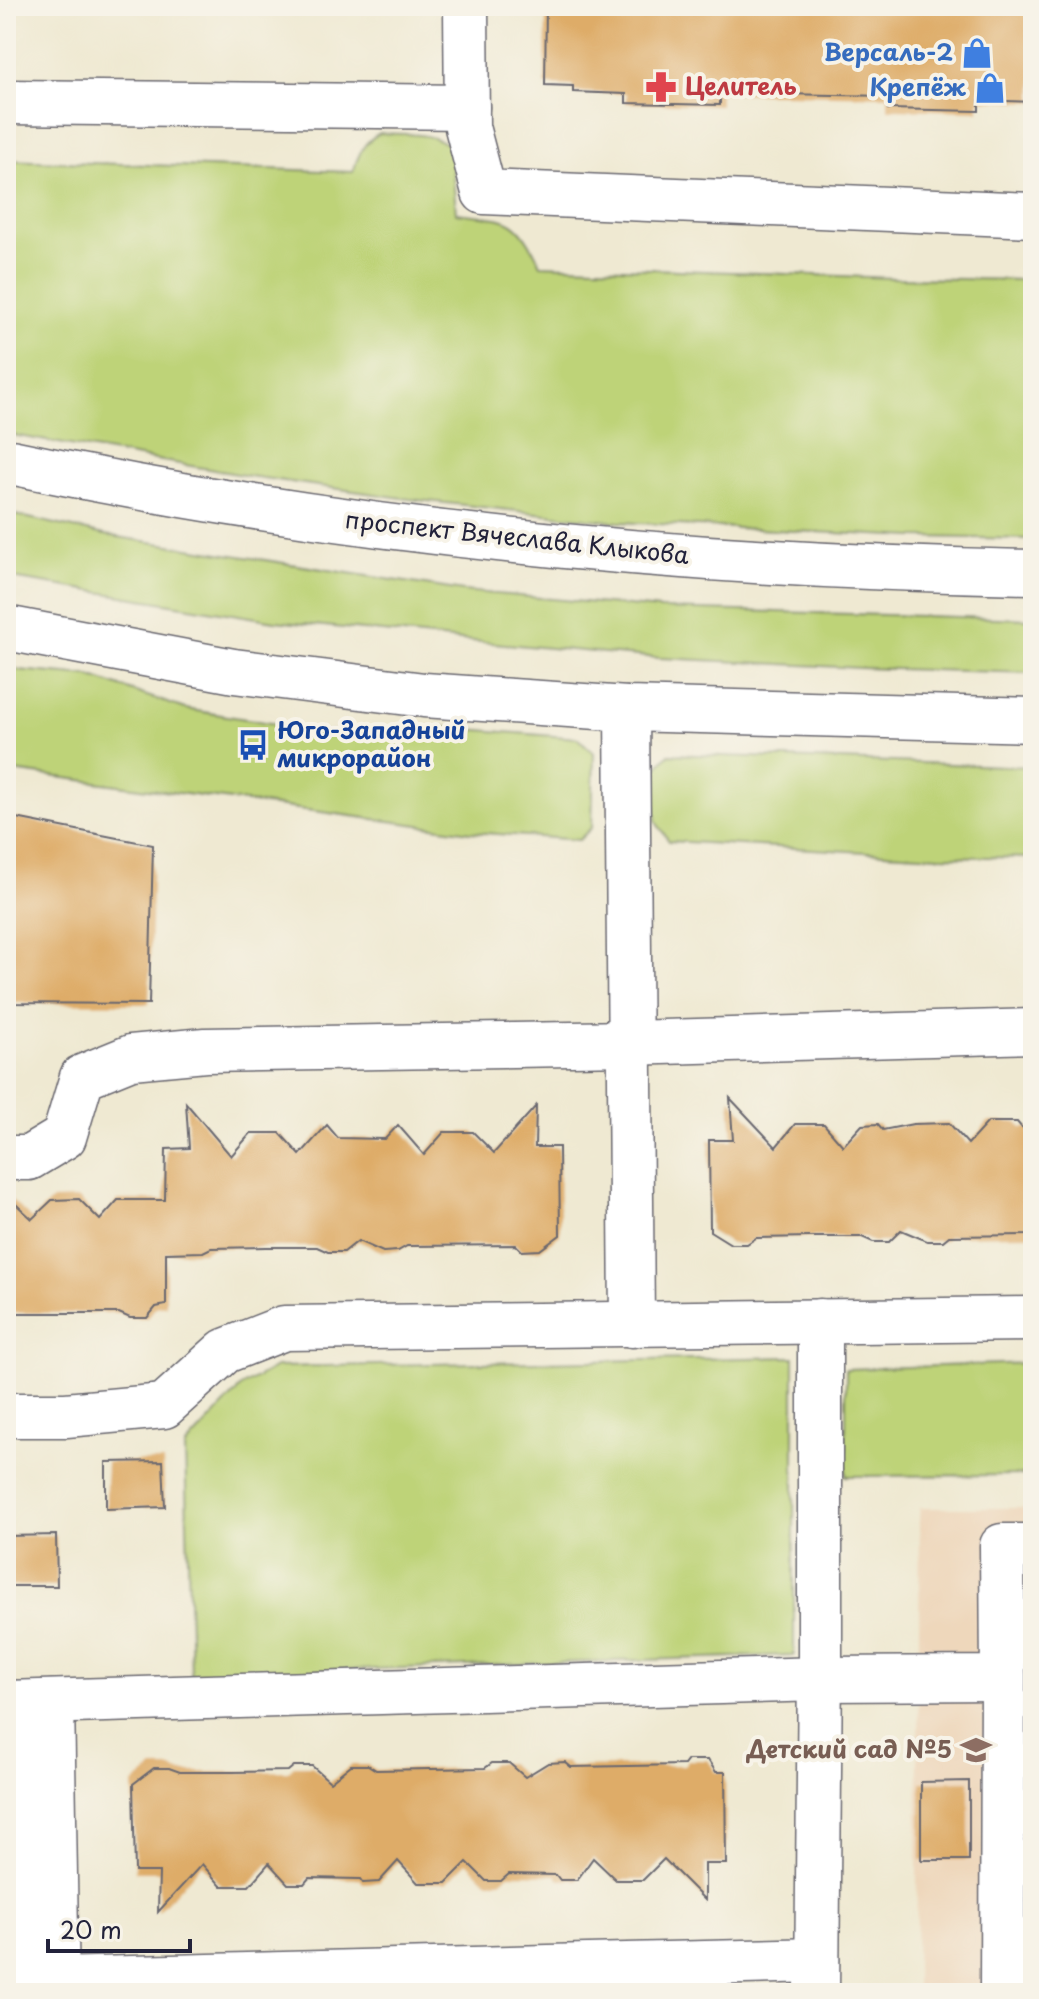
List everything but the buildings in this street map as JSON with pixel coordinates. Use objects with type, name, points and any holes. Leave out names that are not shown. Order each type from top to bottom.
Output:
[{"type":"main road","points":[[466,6],[467,127],[484,192],[1033,215]]},
{"type":"main road","points":[[6,102],[467,107]]},
{"type":"main road","name":"проспект Вячеслава Клыкова","points":[[6,461],[112,484],[261,509],[465,536],[667,554],[1033,572]]},
{"type":"main road","points":[[6,628],[234,671],[424,695],[627,709],[1033,720]]},
{"type":"main road","points":[[627,709],[632,1325]]},
{"type":"main road","points":[[6,1158],[29,1158],[64,1137],[82,1077],[131,1057],[205,1050],[629,1043],[1033,1031]]},
{"type":"main road","points":[[6,1415],[66,1415],[164,1406],[225,1351],[284,1328],[1033,1319]]},
{"type":"main road","points":[[24,1702],[57,1986],[817,1977],[820,1321]]},
{"type":"main road","points":[[1002,1993],[1002,1546],[1033,1546]]},
{"type":"main road","points":[[24,1702],[820,1679],[1003,1678]]},
{"type":"main road","points":[[15,1993],[24,1702]]},
{"type":"shaded area","name":"Детский сад №5","points":[[920,1508],[1033,1508],[1033,1993],[916,1993]]},
{"type":"green space","points":[[380,133],[428,136],[451,148],[456,213],[509,222],[524,236],[541,265],[1033,280],[1033,539],[914,537],[618,522],[409,499],[249,476],[6,434],[6,160],[353,172],[362,149]]},
{"type":"green space","points":[[6,513],[105,535],[463,591],[661,609],[1033,619],[1033,673],[660,658],[275,621],[6,577]]},
{"type":"green space","points":[[6,669],[89,676],[185,709],[326,732],[441,727],[578,738],[594,753],[592,827],[579,840],[471,832],[6,770]]},
{"type":"green space","points":[[669,754],[1033,767],[1033,858],[669,841],[656,822],[652,773]]},
{"type":"green space","points":[[794,1357],[794,1655],[191,1675],[185,1447],[241,1387],[276,1367]]},
{"type":"green space","points":[[1033,1363],[1033,1475],[846,1476],[846,1369]]},
{"type":"place","name":"Версаль-2","points":[[977,53]]},
{"type":"place","name":"Целитель","points":[[661,87]]},
{"type":"place","name":"Крепёж","points":[[990,88]]},
{"type":"place","name":"Юго-Западный микрорайон","points":[[253,745]]},
{"type":"place","name":"Детский сад №5","points":[[976,1750]]}]
